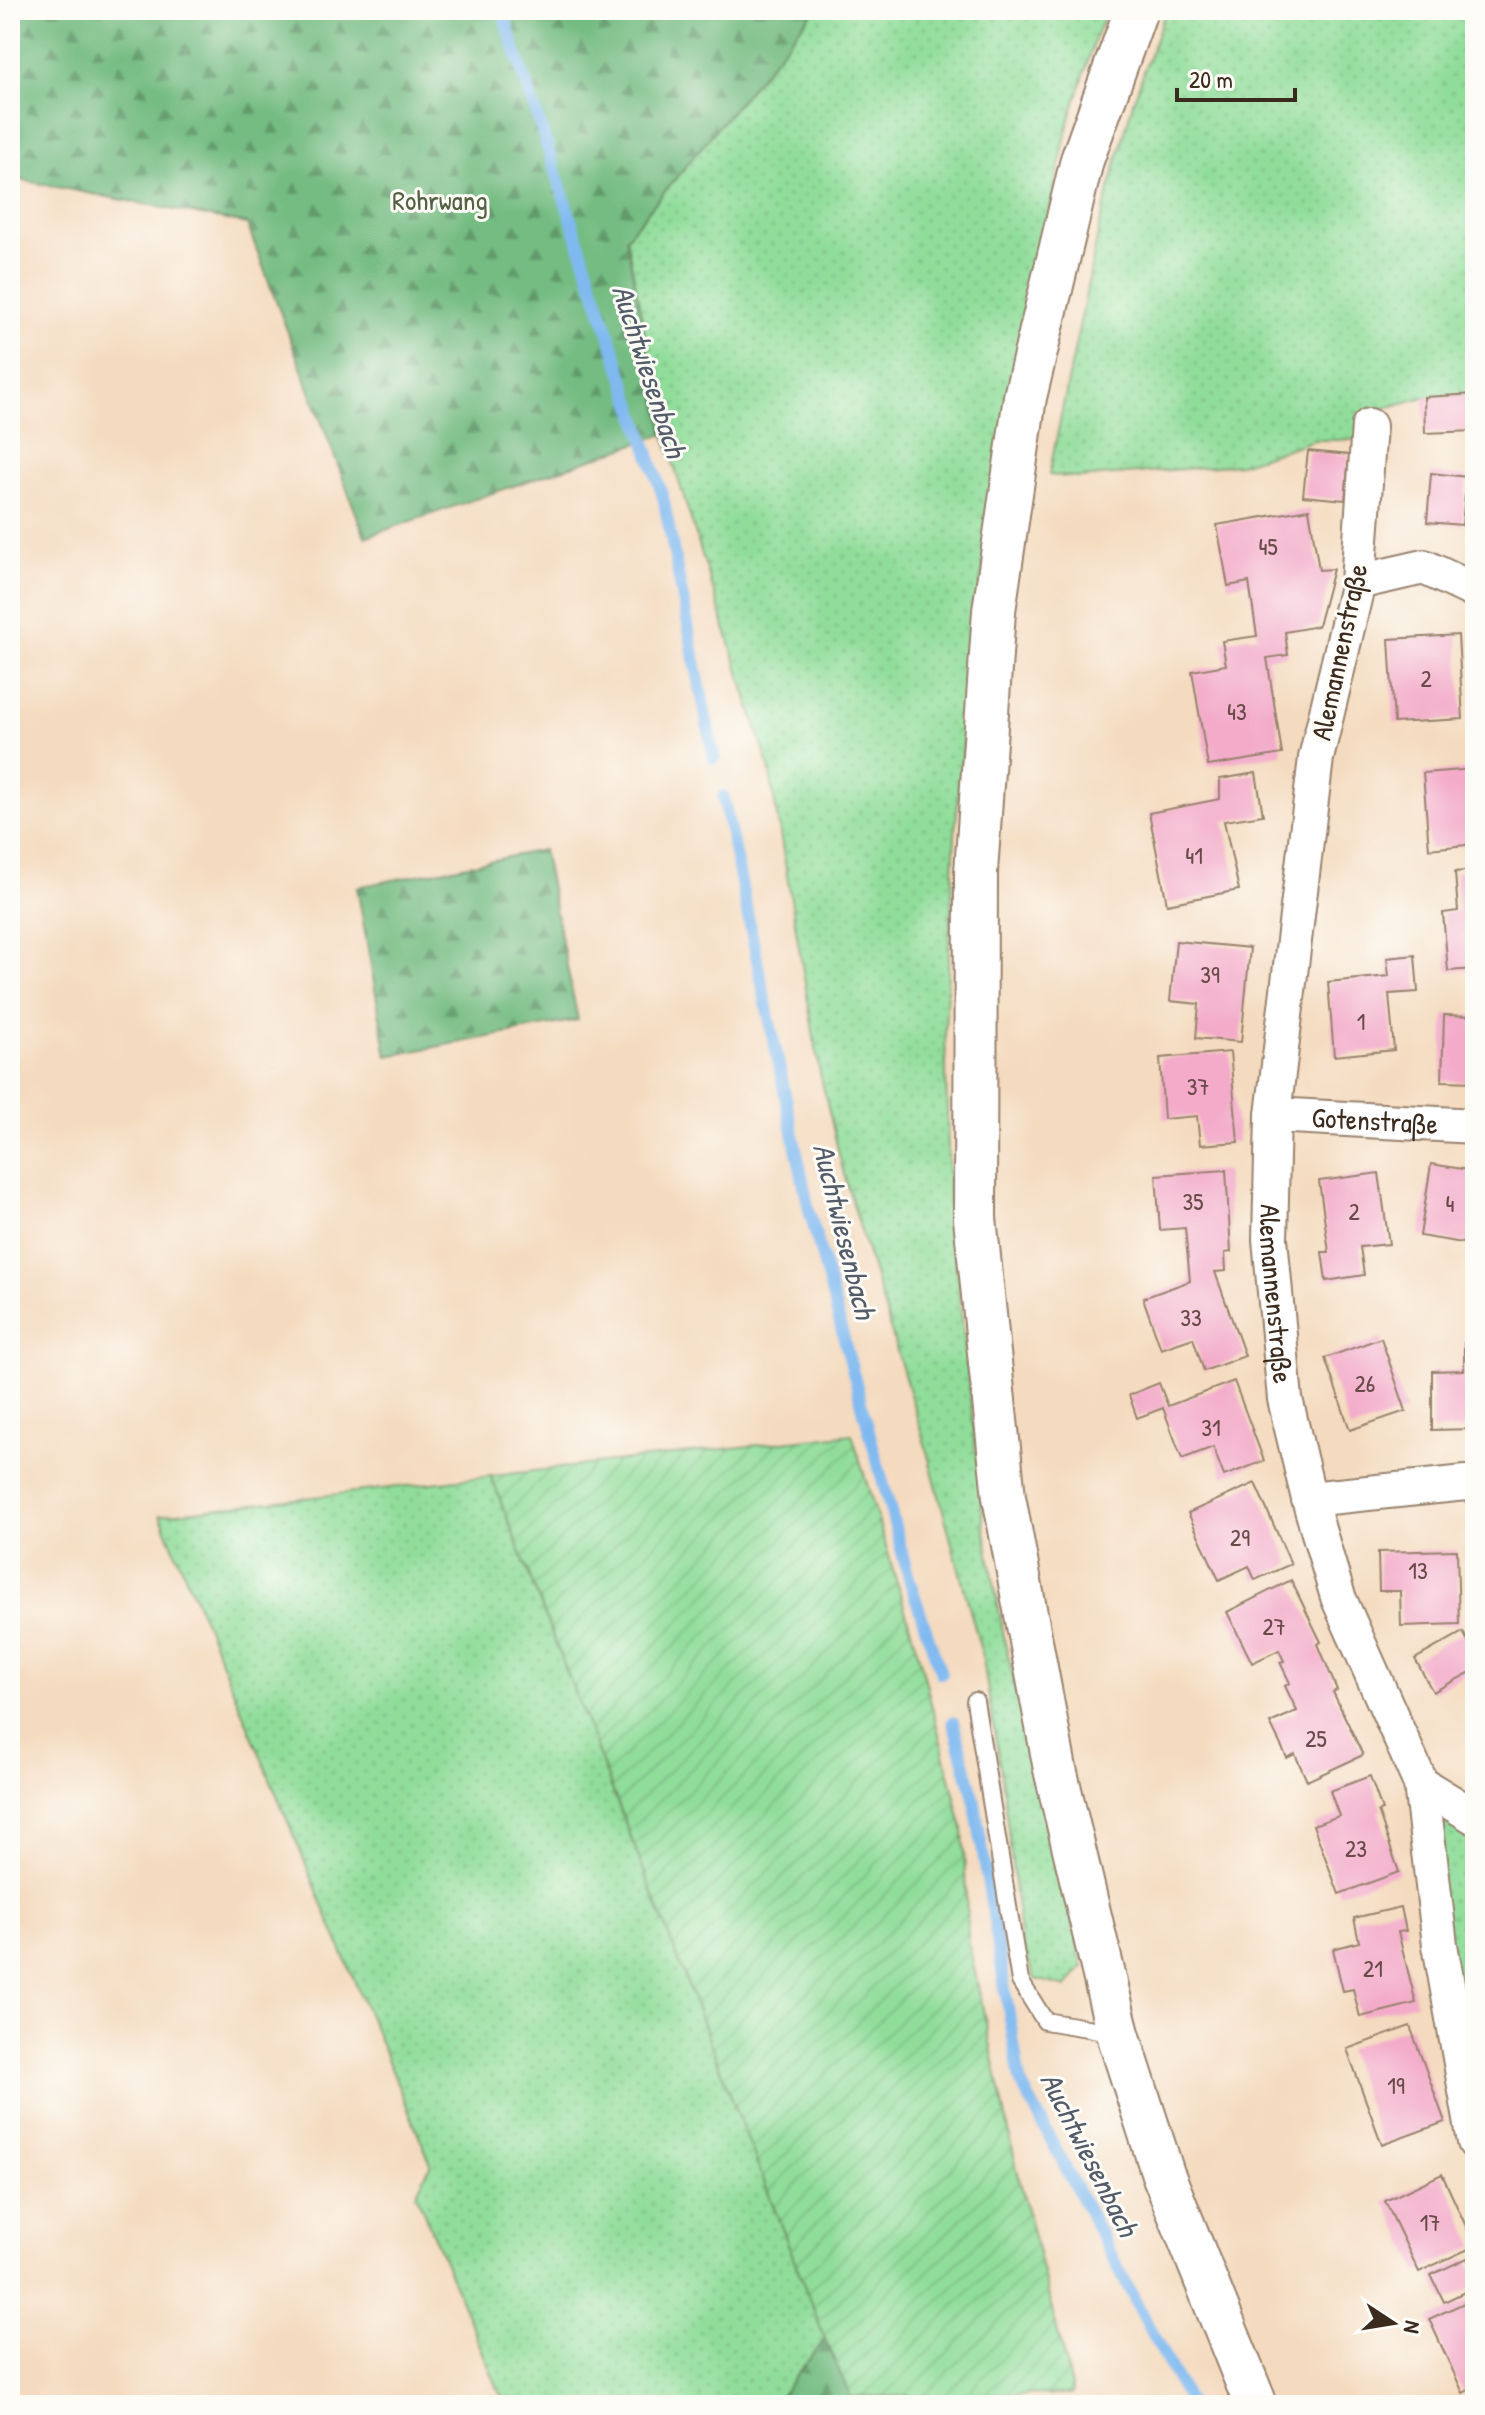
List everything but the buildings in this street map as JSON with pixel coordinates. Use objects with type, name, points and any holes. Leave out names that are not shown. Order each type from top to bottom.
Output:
[{"type":"street","points":[[1136,10],[1082,160],[1025,397],[994,611],[976,872],[975,1218],[1004,1497],[1055,1769],[1118,2034],[1163,2174],[1256,2405]]},
{"type":"street","name":"Alemannenstraße","points":[[1369,426],[1358,582],[1316,758],[1273,1115],[1270,1239],[1285,1399],[1309,1499],[1338,1597],[1421,1784],[1440,1945],[1475,2142]]},
{"type":"street","points":[[1358,582],[1424,567],[1475,591]]},
{"type":"street","name":"Gotenstraße","points":[[1273,1115],[1475,1126]]},
{"type":"street","points":[[1309,1499],[1466,1483],[1475,1485]]},
{"type":"street","points":[[1421,1784],[1475,1817]]},
{"type":"lane","points":[[975,1701],[1020,1981],[1045,2021],[1118,2034]]},
{"type":"green space","name":"Rohrwang","points":[[10,10],[815,10],[626,238],[664,434],[365,537],[247,224],[10,178]]},
{"type":"green space","points":[[815,10],[1108,10],[1097,33],[1068,125],[1006,411],[973,635],[955,834],[945,1030],[949,1199],[984,1526],[1005,1643],[1083,1967],[1066,1987],[1035,1979],[1021,1944],[1003,1785],[982,1654],[925,1444],[843,1171],[820,1073],[769,767],[664,434],[626,238]]},
{"type":"green space","points":[[1166,10],[1475,10],[1475,394],[1424,397],[1371,412],[1355,440],[1314,440],[1240,464],[1079,478],[1049,475],[1100,224],[1133,102]]},
{"type":"green space","points":[[543,850],[578,1020],[387,1056],[357,887]]},
{"type":"green space","points":[[852,1434],[919,1656],[963,1829],[968,1939],[1016,2165],[1073,2394],[851,2397],[825,2339],[491,1476]]},
{"type":"green space","points":[[491,1476],[825,2339],[773,2405],[505,2405],[416,2194],[431,2164],[160,1515]]},
{"type":"green space","points":[[1421,1784],[1475,1817],[1475,1976],[1446,1981]]},
{"type":"green space","points":[[825,2339],[851,2397],[851,2405],[773,2405]]},
{"type":"waterway","name":"Auchtwiesenbach","points":[[502,10],[663,497],[714,758]]},
{"type":"waterway","name":"Auchtwiesenbach","points":[[723,796],[809,1210],[910,1582],[941,1673]]},
{"type":"waterway","name":"Auchtwiesenbach","points":[[953,1722],[974,1798],[1020,2081],[1190,2405]]}]
